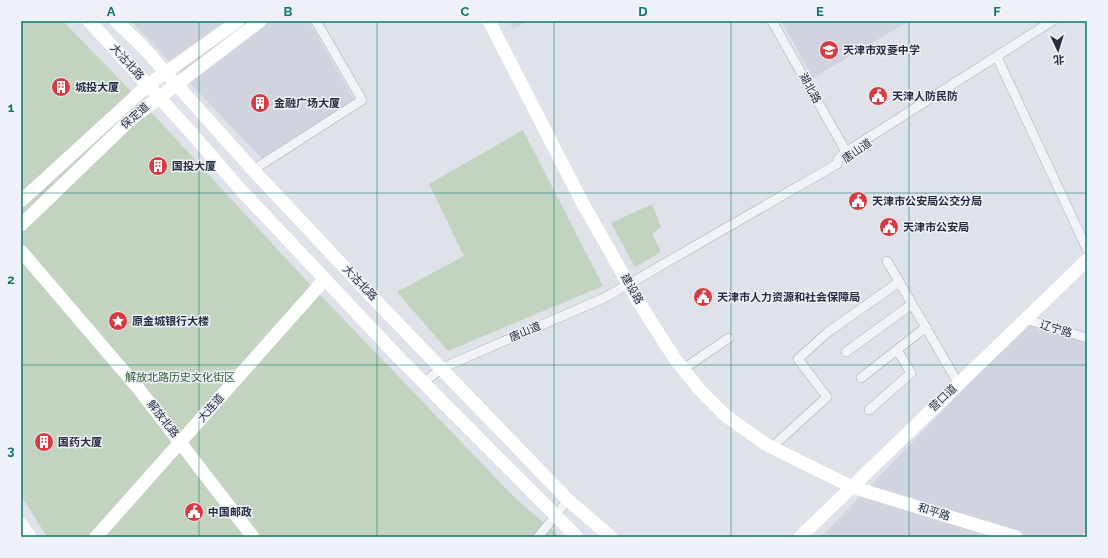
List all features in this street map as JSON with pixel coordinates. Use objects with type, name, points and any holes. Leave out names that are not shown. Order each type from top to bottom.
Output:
[{"type":"street","name":"大沽北路","points":[[89,21],[154,90],[240,190],[423,383],[578,537]]},
{"type":"street","name":"大沽北路","points":[[116,21],[165,71],[253,170],[568,500],[611,537]]},
{"type":"street","name":"保定道","points":[[21,225],[131,119],[154,90],[165,71],[238,21]]},
{"type":"street","name":"保定道","points":[[21,200],[122,108],[154,90],[176,83],[260,21]]},
{"type":"street","points":[[253,170],[362,100],[316,21]]},
{"type":"street","name":"建设路","points":[[489,21],[581,200],[638,301],[683,369],[699,389],[726,416],[772,447],[852,487]]},
{"type":"street","name":"湖北路","points":[[772,21],[847,154]]},
{"type":"street","name":"唐山道","points":[[998,58],[1052,21]]},
{"type":"street","name":"唐山道","points":[[423,383],[442,368],[604,298],[648,275],[839,165],[839,160],[847,154],[1059,21]]},
{"type":"street","points":[[142,46],[152,62],[154,90],[176,96],[198,109]]},
{"type":"street","points":[[998,58],[1087,249]]},
{"type":"street","points":[[131,119],[142,114],[156,111],[162,111],[178,118]]},
{"type":"street","name":"解放北路","points":[[21,251],[138,388],[253,537]]},
{"type":"street","name":"营口道","points":[[800,537],[1087,260]]},
{"type":"street","points":[[887,261],[958,383]]},
{"type":"street","name":"大连道","points":[[96,537],[325,279]]},
{"type":"street","points":[[772,447],[827,397],[798,359],[828,332],[899,282]]},
{"type":"street","points":[[846,352],[912,304]]},
{"type":"street","name":"辽宁路","points":[[1025,320],[1087,338]]},
{"type":"street","points":[[861,378],[926,327]]},
{"type":"street","points":[[683,369],[729,338]]},
{"type":"street","points":[[869,410],[911,373],[897,350]]},
{"type":"street","name":"和平路","points":[[852,487],[1016,537]]},
{"type":"street","points":[[538,537],[568,500]]},
{"type":"street","points":[[21,524],[30,537]]},
{"type":"shaded area","points":[[131,21],[309,21],[355,102],[263,160]]},
{"type":"shaded area","points":[[509,21],[529,21],[513,29]]},
{"type":"shaded area","name":"天津市双菱中学","points":[[781,21],[909,21],[813,78]]},
{"type":"shaded area","points":[[1026,324],[1087,343],[1087,537],[821,537]]},
{"type":"green space","name":"解放北路历史文化街区","points":[[21,21],[63,21],[151,112],[304,278],[515,498],[560,537],[47,537],[21,495]]},
{"type":"green space","points":[[523,130],[603,286],[448,351],[397,292],[464,256],[429,184]]},
{"type":"green space","points":[[652,204],[661,227],[652,234],[661,252],[635,267],[611,223]]},
{"type":"place","name":"天津市双菱中学","points":[[829,50]]},
{"type":"place","name":"城投大厦","points":[[61,87]]},
{"type":"place","name":"天津人防民防","points":[[878,96]]},
{"type":"place","name":"金融广场大厦","points":[[260,103]]},
{"type":"place","name":"国投大厦","points":[[158,166]]},
{"type":"place","name":"天津市公安局公交分局","points":[[858,201]]},
{"type":"place","name":"天津市公安局","points":[[889,227]]},
{"type":"place","name":"天津市人力资源和社会保障局","points":[[703,297]]},
{"type":"place","name":"原金城银行大楼","points":[[118,321]]},
{"type":"place","name":"国药大厦","points":[[44,442]]},
{"type":"place","name":"中国邮政","points":[[194,512]]}]
